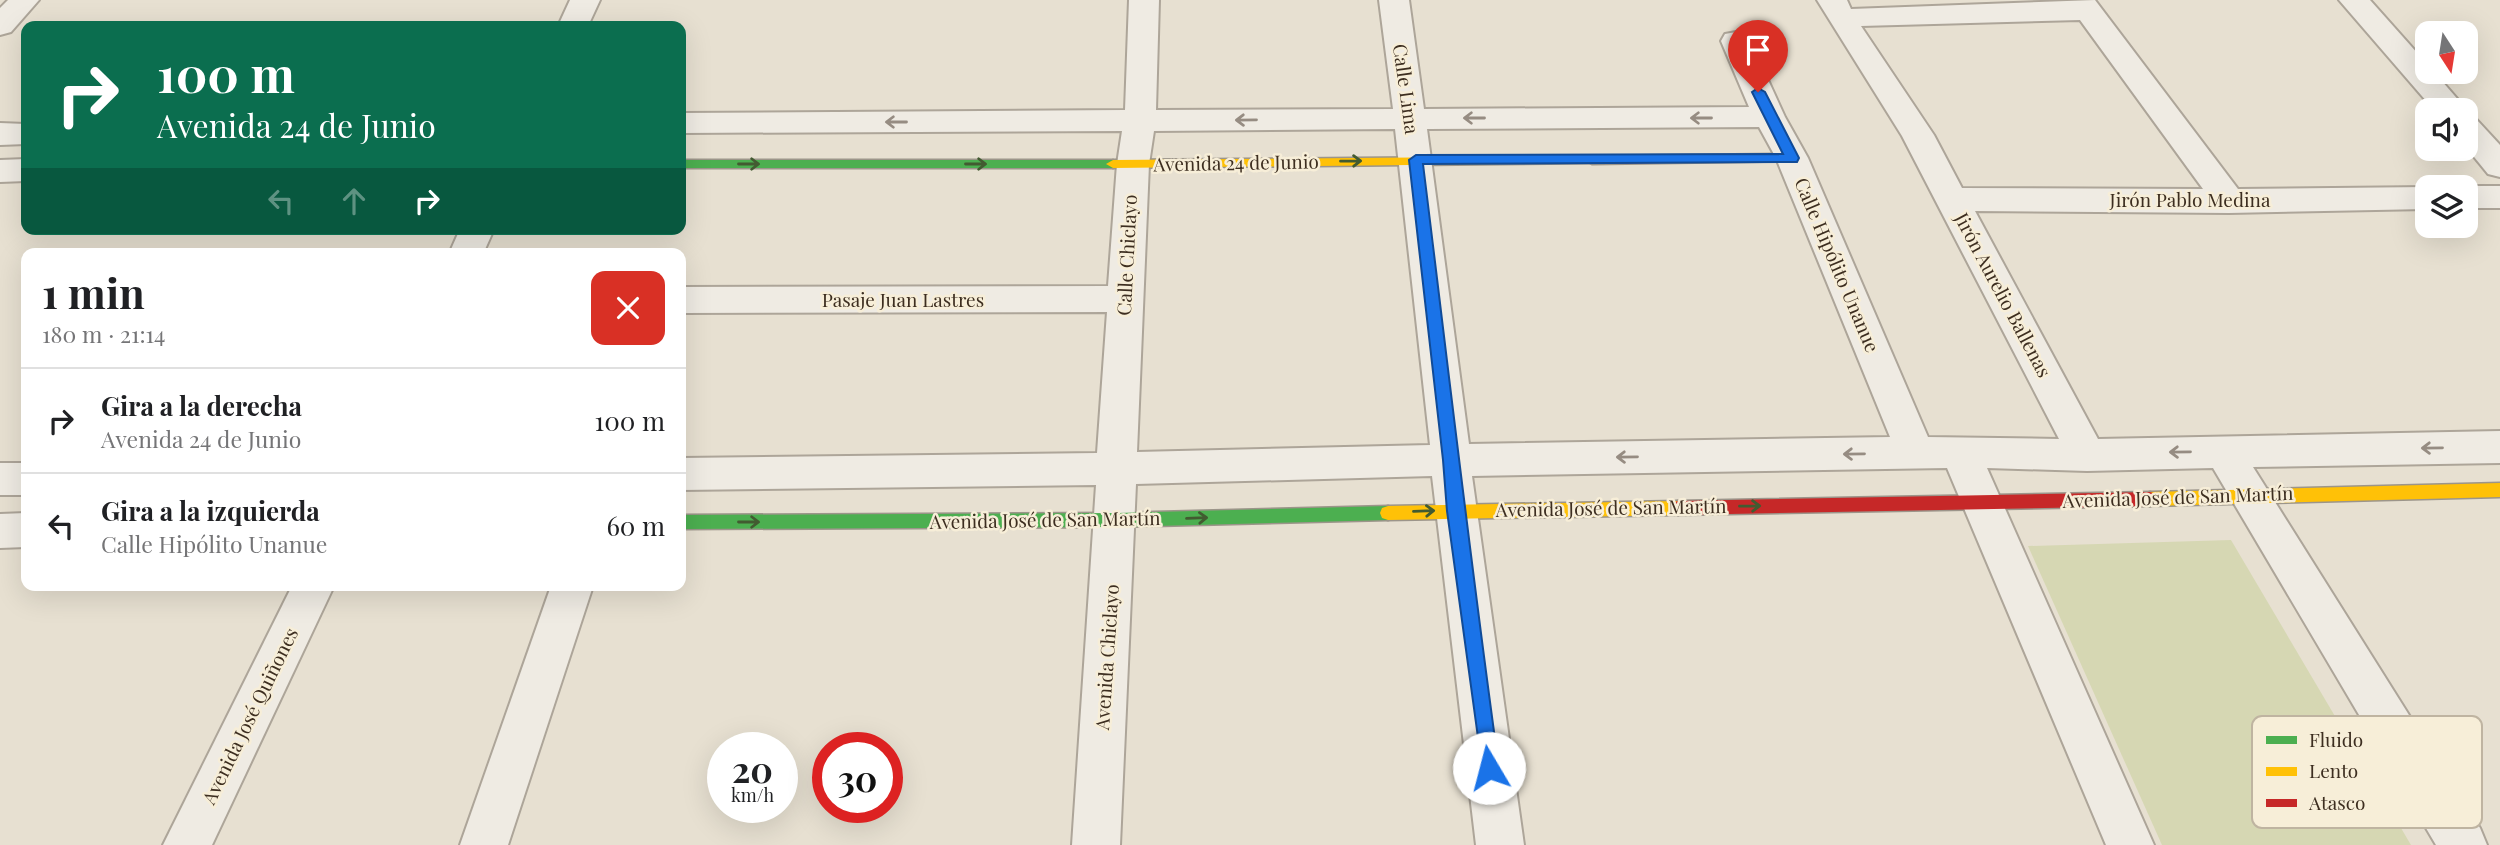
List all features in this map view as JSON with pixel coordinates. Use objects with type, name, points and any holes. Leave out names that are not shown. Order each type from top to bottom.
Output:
[{"type":"street","points":[[0,26],[24,0]]},
{"type":"street","points":[[575,21],[585,0]]},
{"type":"street","name":"Calle Chiclayo","points":[[1116,469],[1133,164],[1140,121],[1144,0]]},
{"type":"street","name":"Calle Lima","points":[[1394,0],[1452,460],[1455,511],[1500,845]]},
{"type":"street","points":[[2354,0],[2440,98]]},
{"type":"street","points":[[1850,9],[2084,5],[2229,201]]},
{"type":"street","name":"Jirón Aurelio Ballenas","points":[[1850,9],[2087,455]]},
{"type":"street","name":"Calle Hipólito Unanue","points":[[1736,41],[1769,117],[1792,158],[1916,454]]},
{"type":"street","points":[[686,123],[1769,117]]},
{"type":"street","points":[[0,134],[21,134]]},
{"type":"street","points":[[2478,141],[2500,166]]},
{"type":"street","name":"Avenida 24 de Junio","points":[[686,164],[1133,164],[1792,158]]},
{"type":"street","points":[[0,171],[21,170]]},
{"type":"street","points":[[2478,197],[2500,197]]},
{"type":"street","name":"Jirón Pablo Medina","points":[[1953,199],[2229,201],[2415,198]]},
{"type":"street","name":"Pasaje Juan Lastres","points":[[686,300],[1125,299]]},
{"type":"street","points":[[686,474],[1116,469],[1452,460],[1960,453],[2087,455],[2500,447]]},
{"type":"street","points":[[2223,451],[2384,716]]},
{"type":"street","points":[[1960,453],[2130,845]]},
{"type":"street","name":"Avenida Chiclayo","points":[[1096,845],[1116,520],[1116,469]]},
{"type":"street","points":[[0,479],[21,479]]},
{"type":"street","name":"Avenida José de San Martín","points":[[686,522],[1116,520],[2500,490]]},
{"type":"street","points":[[0,531],[21,530]]},
{"type":"street","name":"Avenida José Quiñones","points":[[187,845],[311,591]]},
{"type":"street","points":[[484,845],[570,591]]},
{"type":"street","points":[[2453,828],[2463,845]]},
{"type":"green space","points":[[2231,540],[2335,716],[2252,716],[2252,828],[2401,828],[2411,845],[2162,845],[2028,546]]},
{"type":"traffic: fast","points":[[686,164],[1113,164]]},
{"type":"traffic: fast","points":[[686,522],[1116,520],[1388,513]]},
{"type":"traffic: slow","points":[[1113,164],[1592,160]]},
{"type":"traffic: slow","points":[[2150,499],[2500,490]]},
{"type":"traffic: slow","points":[[1388,513],[1678,508]]},
{"type":"traffic: jam","points":[[1592,160],[1792,158]]},
{"type":"traffic: jam","points":[[1678,508],[2150,499]]},
{"type":"route","points":[[1489,768],[1455,511],[1452,460],[1416,160],[1792,158],[1758,92]]}]
